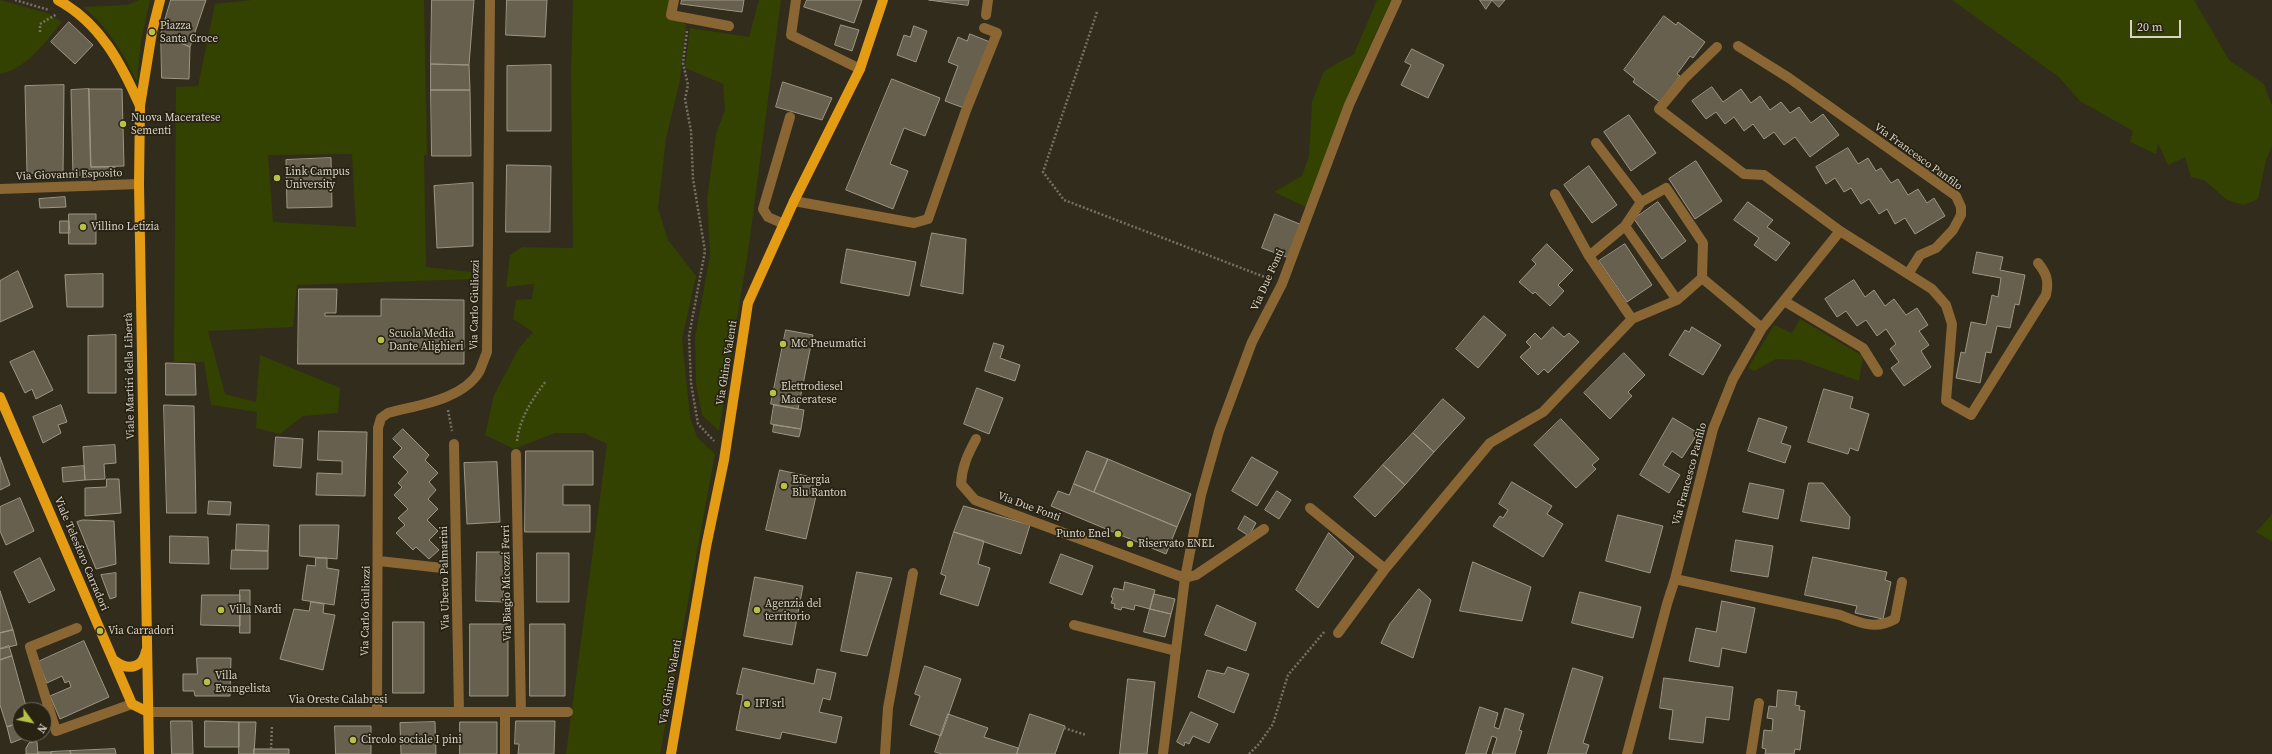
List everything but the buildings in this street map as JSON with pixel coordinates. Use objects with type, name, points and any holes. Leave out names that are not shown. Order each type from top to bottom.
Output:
[{"type":"main road","points":[[58,0],[85,18],[100,35],[126,75],[140,106]]},
{"type":"main road","name":"Viale Martiri della Libertà","points":[[149,754],[139,184],[140,106],[152,32],[160,0]]},
{"type":"main road","name":"Via Ghino Valenti","points":[[671,754],[726,444],[748,302],[794,201],[860,69],[883,0]]},
{"type":"main road","name":"Viale Telesforo Carradori","points":[[0,397],[115,661],[132,704]]},
{"type":"main road","points":[[115,661],[126,668],[136,666],[145,656],[147,647]]},
{"type":"main road","points":[[132,704],[148,712]]},
{"type":"street","name":"Via Carlo Giuliozzi","points":[[377,712],[379,561],[378,428],[381,418],[388,413],[446,396],[464,388],[478,373],[487,352],[490,0]]},
{"type":"street","points":[[674,0],[671,15],[729,26]]},
{"type":"street","points":[[796,0],[791,35],[860,69]]},
{"type":"street","points":[[986,15],[988,0]]},
{"type":"street","name":"Via Due Fonti","points":[[1163,754],[1185,578],[1201,495],[1219,431],[1252,342],[1282,284],[1349,105],[1397,0]]},
{"type":"street","points":[[794,201],[914,223],[928,219],[966,113],[997,33],[984,28]]},
{"type":"street","name":"Via Francesco Panfilo","points":[[1738,46],[1789,78],[1956,196],[1961,207],[1961,215],[1953,230],[1936,248],[1920,255],[1908,274]]},
{"type":"street","points":[[1717,47],[1684,79],[1659,109],[1744,174],[1764,175],[1840,230],[1932,289],[1946,305],[1952,324],[1946,401],[1971,415],[2046,295],[2048,284],[2047,274],[2038,263]]},
{"type":"street","points":[[784,224],[768,217],[763,209],[790,117]]},
{"type":"street","points":[[1596,143],[1641,202]]},
{"type":"street","name":"Via Giovanni Esposito","points":[[0,189],[139,184]]},
{"type":"street","points":[[1338,633],[1386,569],[1490,443],[1543,412],[1632,319],[1677,300],[1702,278],[1702,243],[1666,188],[1641,202],[1624,226],[1589,256]]},
{"type":"street","points":[[1555,194],[1589,256],[1632,319]]},
{"type":"street","points":[[1624,226],[1677,300]]},
{"type":"street","name":"Via Francesco Panfilo","points":[[1627,754],[1667,604],[1675,580],[1713,429],[1732,378],[1762,328],[1840,230]]},
{"type":"street","points":[[1702,278],[1762,328]]},
{"type":"street","points":[[1784,301],[1863,348],[1878,372]]},
{"type":"street","name":"Via Due Fonti","points":[[976,439],[964,460],[962,472],[962,484],[975,500],[1185,578]]},
{"type":"street","name":"Via Uberto Palmarini","points":[[454,444],[459,712]]},
{"type":"street","name":"Via Biagio Micozzi Ferri","points":[[516,454],[521,712]]},
{"type":"street","points":[[1310,508],[1386,569]]},
{"type":"street","points":[[1185,578],[1196,575],[1264,529]]},
{"type":"street","points":[[379,561],[442,568]]},
{"type":"street","points":[[885,754],[888,708],[913,573]]},
{"type":"street","points":[[1675,580],[1840,615],[1864,624],[1884,625],[1895,619],[1902,582]]},
{"type":"street","points":[[1074,625],[1176,652]]},
{"type":"street","points":[[77,628],[30,647],[56,731],[132,704]]},
{"type":"street","points":[[1751,754],[1759,703]]},
{"type":"street","name":"Via Oreste Calabresi","points":[[148,712],[568,712]]},
{"type":"street","points":[[504,712],[505,754]]},
{"type":"path","points":[[15,0],[57,14],[44,20],[40,24],[40,32]]},
{"type":"path","points":[[1097,12],[1043,172],[1064,200],[1282,284]]},
{"type":"path","points":[[689,19],[683,63],[688,85],[685,99],[691,130],[693,180],[705,252],[689,336],[691,383],[698,424],[714,442],[726,444]]},
{"type":"path","points":[[516,454],[519,427],[529,404],[546,381]]},
{"type":"path","points":[[449,416],[451,428]]},
{"type":"path","points":[[1249,754],[1259,744],[1273,724],[1288,675],[1324,631],[1338,633]]},
{"type":"path","points":[[271,749],[272,722]]},
{"type":"path","points":[[1064,728],[1086,735]]},
{"type":"green space","points":[[0,0],[47,13],[62,22],[35,54],[19,66],[0,74]]},
{"type":"green space","points":[[139,0],[150,0],[141,41],[137,82],[114,41],[100,23],[83,7],[127,5]]},
{"type":"green space","points":[[252,0],[424,0],[427,155],[424,155],[426,267],[471,272],[474,279],[297,285],[293,327],[208,331],[225,394],[256,402],[260,355],[340,388],[338,413],[303,416],[280,434],[256,428],[257,412],[211,405],[204,362],[174,362],[176,87],[198,86],[215,4]],"holes":[[[352,154],[356,227],[273,222],[268,155]]]},
{"type":"green space","points":[[573,0],[670,0],[669,17],[686,24],[680,80],[666,139],[658,208],[668,240],[696,276],[682,339],[690,417],[697,437],[715,454],[660,754],[566,754],[607,444],[584,433],[555,433],[514,449],[485,435],[494,395],[519,348],[533,332],[513,319],[516,300],[532,299],[534,284],[506,287],[510,255],[522,247],[573,248],[571,72]]},
{"type":"green space","points":[[759,0],[781,0],[749,245],[719,431],[702,415],[696,384],[695,338],[710,255],[707,199],[716,134],[725,110],[723,84],[685,68],[690,28],[749,37]]},
{"type":"green space","points":[[1377,0],[1391,0],[1364,59],[1306,207],[1274,192],[1302,176],[1309,156],[1312,102],[1324,71],[1354,54]]},
{"type":"green space","points":[[1952,0],[2194,0],[2229,60],[2264,84],[2272,106],[2272,146],[2266,160],[2258,199],[2244,205],[2227,200],[2204,180],[2191,177],[2185,157],[2168,165],[2158,143],[2156,154],[2130,142],[2133,131],[2080,101],[2059,77]]},
{"type":"green space","points":[[1800,319],[1863,356],[1859,381],[1800,360],[1776,359],[1754,371],[1748,368],[1774,325],[1792,333]]},
{"type":"green space","points":[[2272,514],[2272,542],[2256,532]]},
{"type":"place","name":"Piazza Santa Croce","points":[[152,32]]},
{"type":"place","name":"Nuova Maceratese Sementi","points":[[123,124]]},
{"type":"place","name":"Link Campus University","points":[[277,178]]},
{"type":"place","name":"Villino Letizia","points":[[83,227]]},
{"type":"place","name":"Scuola Media Dante Alighieri","points":[[381,340]]},
{"type":"place","name":"MC Pneumatici","points":[[783,344]]},
{"type":"place","name":"Elettrodiesel Maceratese","points":[[773,393]]},
{"type":"place","name":"Energia Blu Ranton","points":[[784,486]]},
{"type":"place","name":"Punto Enel","points":[[1118,534]]},
{"type":"place","name":"Riservato ENEL","points":[[1130,544]]},
{"type":"place","name":"Villa Nardi","points":[[221,610]]},
{"type":"place","name":"Agenzia del territorio","points":[[757,610]]},
{"type":"place","name":"Via Carradori","points":[[100,631]]},
{"type":"place","name":"Villa Evangelista","points":[[207,682]]},
{"type":"place","name":"IFI srl","points":[[747,704]]},
{"type":"place","name":"Circolo sociale I pini","points":[[353,740]]}]
